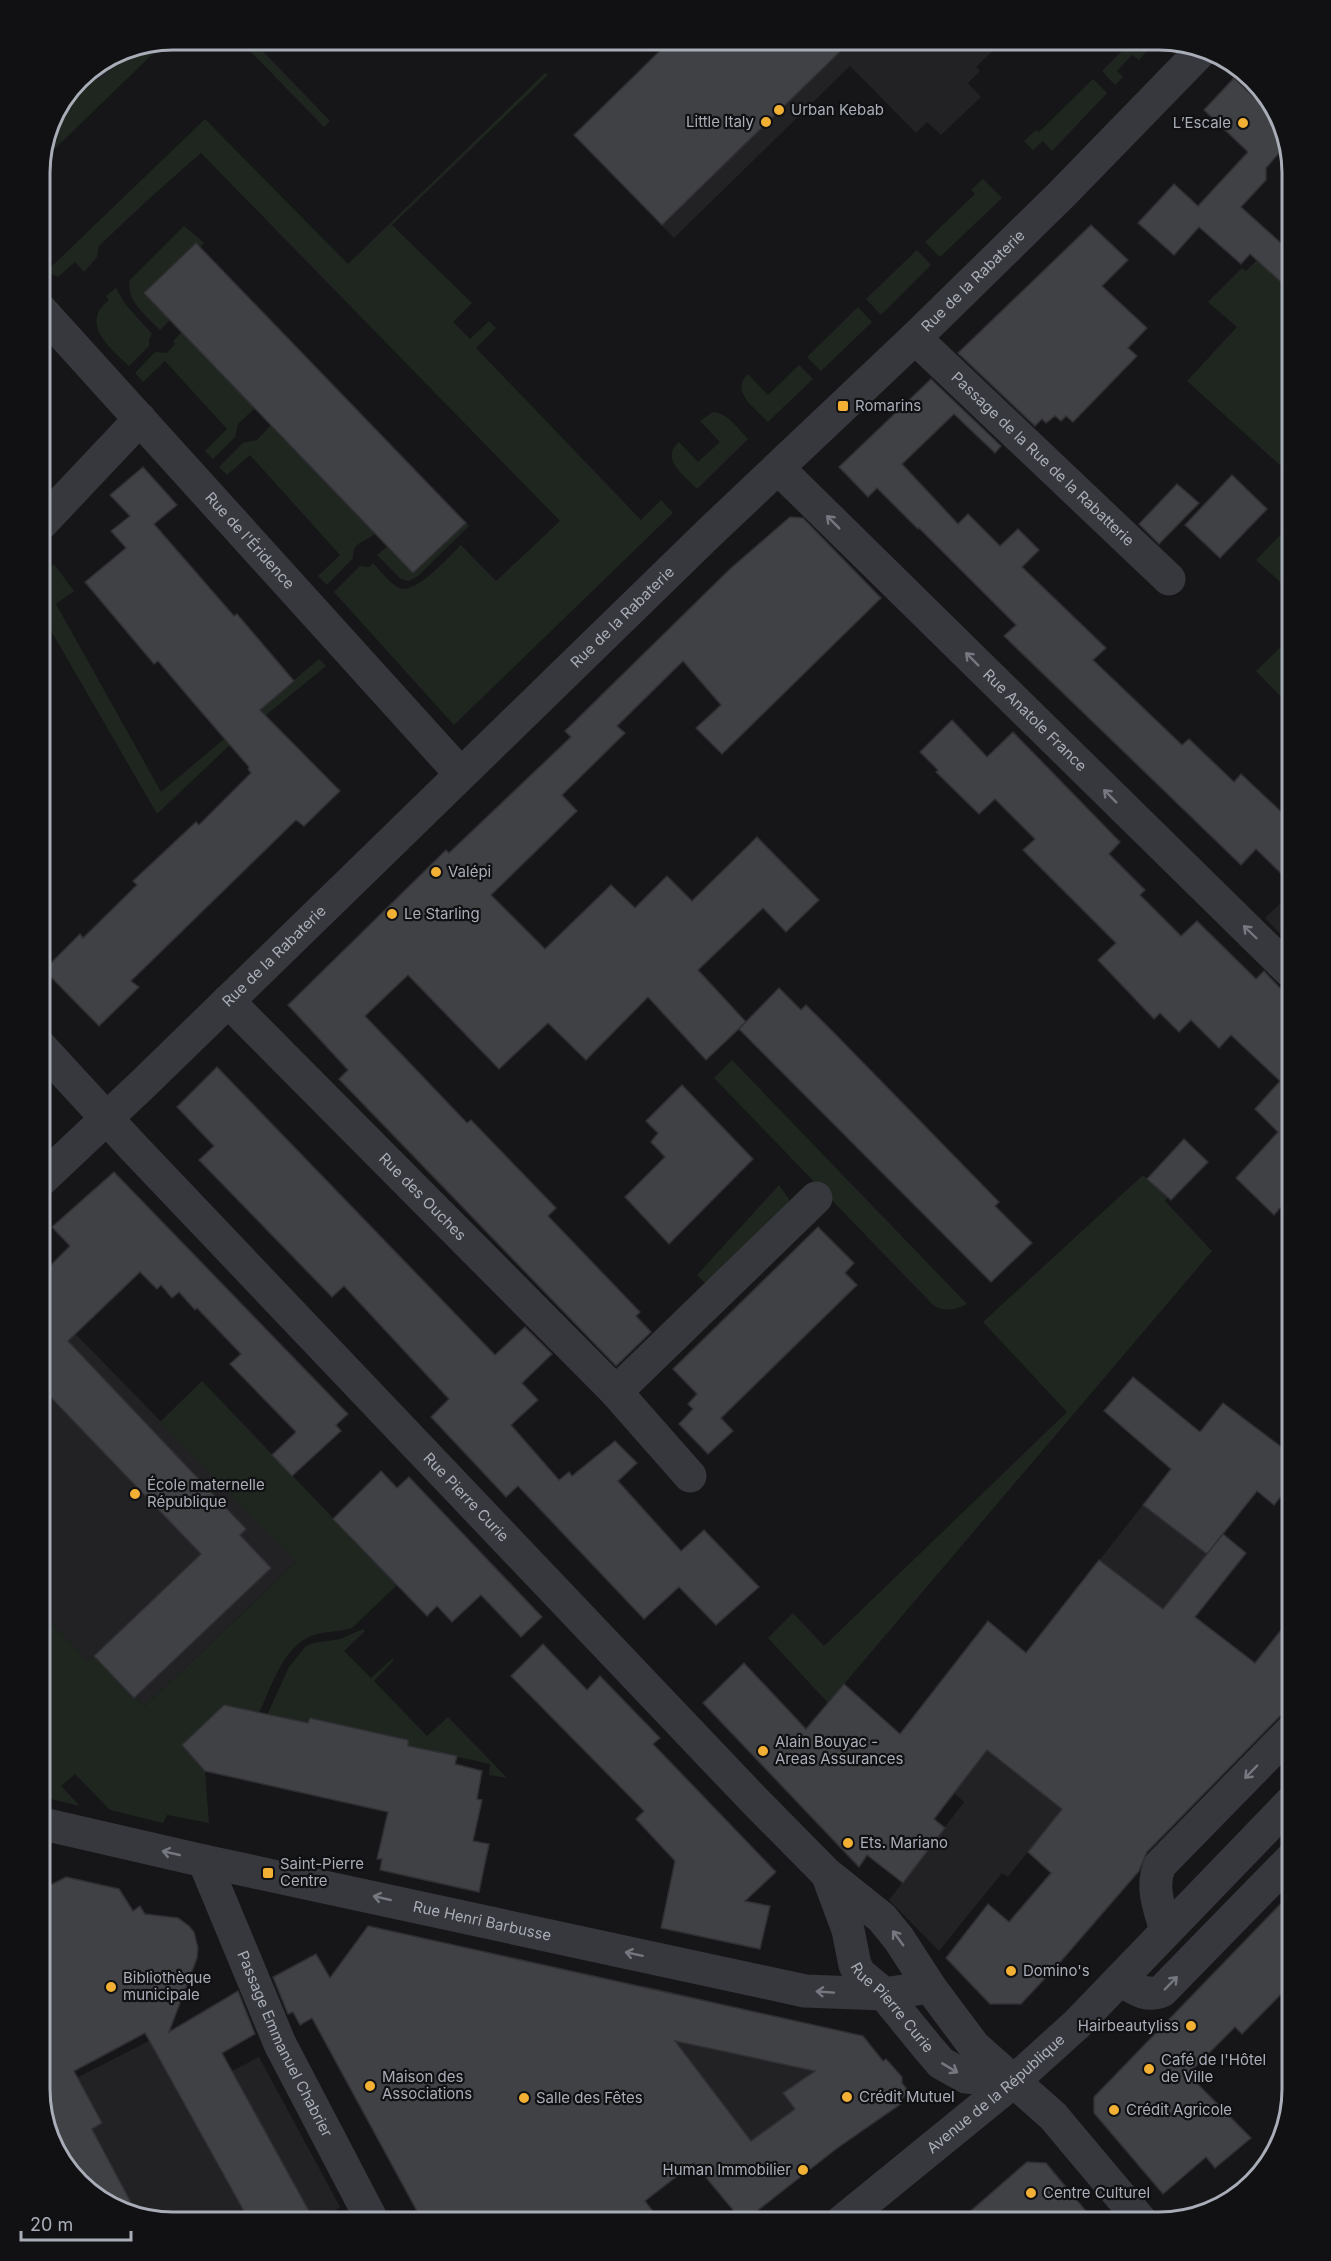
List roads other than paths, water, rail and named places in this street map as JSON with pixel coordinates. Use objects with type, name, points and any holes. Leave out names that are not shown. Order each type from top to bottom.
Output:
[{"type":"street","name":"Rue de la Rabaterie","points":[[50,1172],[460,773],[915,338],[1062,194],[1197,56]]},
{"type":"street","name":"Rue de l'Éridence","points":[[50,320],[460,773]]},
{"type":"street","name":"Passage de la Rue de la Rabatterie","points":[[915,338],[1169,579]]},
{"type":"street","points":[[50,514],[140,419]]},
{"type":"street","name":"Rue Anatole France","points":[[778,468],[1282,962]]},
{"type":"street","name":"Rue des Ouches","points":[[228,1001],[616,1392],[690,1476]]},
{"type":"street","name":"Rue Pierre Curie","points":[[50,1057],[752,1798],[828,1874],[882,1918],[974,2046],[1053,2116],[1134,2212]]},
{"type":"street","points":[[616,1392],[816,1198]]},
{"type":"street","points":[[1166,1931],[1156,1891],[1155,1875],[1160,1865],[1282,1740]]},
{"type":"street","name":"Avenue de la République","points":[[854,2212],[1014,2081],[1077,2024],[1282,1811]]},
{"type":"street","name":"Rue Henri Barbusse","points":[[50,1826],[795,1989],[884,1994],[930,1987]]},
{"type":"street","name":"Passage Emmanuel Chabrier","points":[[204,1861],[280,2044],[367,2211]]},
{"type":"street","points":[[1120,1980],[1146,1994],[1162,1991],[1282,1868]]},
{"type":"street","name":"Rue Pierre Curie","points":[[828,1874],[848,1930],[855,1965],[860,1974],[884,1994],[929,2049],[951,2070],[966,2077],[1014,2081]]},
{"type":"place","name":"Urban Kebab","points":[[779,110]]},
{"type":"place","name":"Little Italy","points":[[766,122]]},
{"type":"place","name":"L’Escale","points":[[1243,123]]},
{"type":"place","name":"Romarins","points":[[843,406]]},
{"type":"place","name":"Valépi","points":[[436,872]]},
{"type":"place","name":"Le Starling","points":[[392,914]]},
{"type":"place","name":"École maternelle République","points":[[135,1494]]},
{"type":"place","name":"Alain Bouyac - Areas Assurances","points":[[763,1751]]},
{"type":"place","name":"Ets. Mariano","points":[[848,1843]]},
{"type":"place","name":"Saint-Pierre Centre","points":[[268,1873]]},
{"type":"place","name":"Domino's","points":[[1011,1971]]},
{"type":"place","name":"Bibliothèque municipale","points":[[111,1987]]},
{"type":"place","name":"Hairbeautyliss","points":[[1191,2026]]},
{"type":"place","name":"Café de l'Hôtel de Ville","points":[[1149,2069]]},
{"type":"place","name":"Maison des Associations","points":[[370,2086]]},
{"type":"place","name":"Crédit Mutuel","points":[[847,2097]]},
{"type":"place","name":"Salle des Fêtes","points":[[524,2098]]},
{"type":"place","name":"Crédit Agricole","points":[[1114,2110]]},
{"type":"place","name":"Human Immobilier","points":[[803,2170]]},
{"type":"place","name":"Centre Culturel","points":[[1031,2193]]}]
